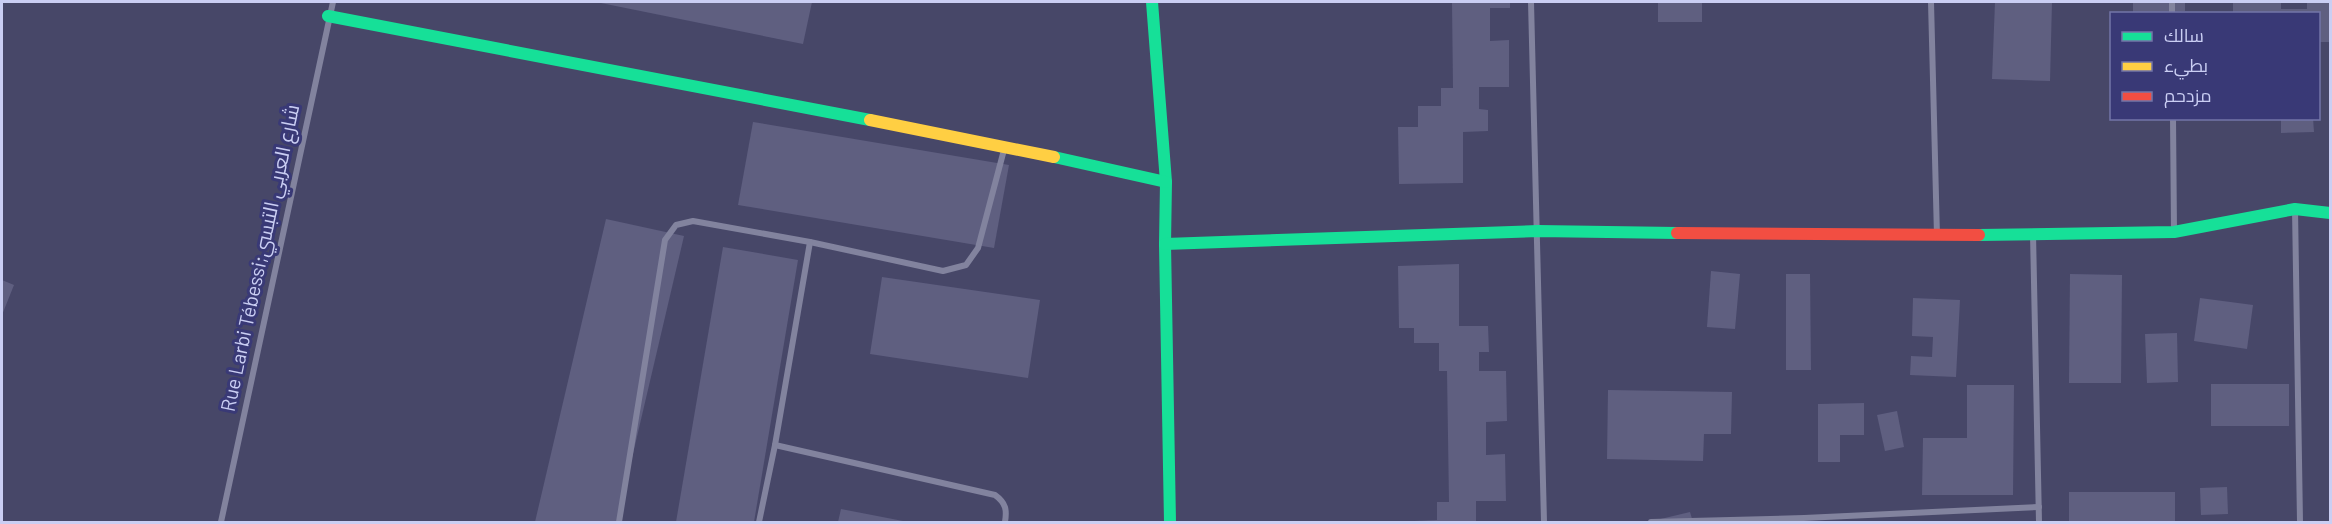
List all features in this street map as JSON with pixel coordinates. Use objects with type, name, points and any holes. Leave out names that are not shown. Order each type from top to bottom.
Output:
[{"type":"street","name":"Rue Larbi Tébessi;شارع العربي التبسي","points":[[221,522],[328,16],[333,2]]},
{"type":"street","points":[[1152,2],[1166,182],[1170,522]]},
{"type":"street","points":[[1532,2],[1544,522]]},
{"type":"street","points":[[1931,2],[1937,236]]},
{"type":"street","points":[[328,16],[1005,146],[1166,182]]},
{"type":"street","points":[[2173,120],[2174,232]]},
{"type":"street","points":[[619,522],[665,240],[676,225],[693,221],[810,242],[943,271],[966,265],[978,248],[1005,146]]},
{"type":"street","points":[[1165,244],[1538,231],[1937,236],[2174,232],[2295,209],[2331,213]]},
{"type":"street","points":[[2295,209],[2300,522]]},
{"type":"street","points":[[2033,233],[2039,522]]},
{"type":"street","points":[[759,522],[775,445],[810,242]]},
{"type":"street","points":[[775,445],[995,495],[1003,501],[1007,511],[1005,522]]},
{"type":"street","points":[[1651,522],[1804,520],[2039,507]]},
{"type":"building","points":[[596,2],[812,2],[803,44]]},
{"type":"building","points":[[1452,2],[1510,2],[1510,8],[1490,8],[1490,41],[1509,40],[1509,87],[1479,87],[1479,109],[1488,110],[1488,131],[1463,132],[1463,183],[1399,184],[1398,127],[1418,127],[1418,106],[1441,106],[1441,88],[1453,88]]},
{"type":"building","points":[[1658,2],[1702,2],[1702,22],[1658,22]]},
{"type":"building","points":[[1995,2],[2052,2],[2050,81],[1992,79]]},
{"type":"building","points":[[2133,2],[2185,2],[2185,11],[2133,12]]},
{"type":"building","points":[[2233,2],[2281,2],[2281,9],[2307,9],[2307,2],[2330,2],[2330,42],[2320,42],[2320,12],[2233,12]]},
{"type":"building","points":[[2281,120],[2313,120],[2314,132],[2281,133]]},
{"type":"building","points":[[753,122],[1009,165],[994,248],[738,205]]},
{"type":"building","points":[[606,219],[684,236],[617,522],[535,522]]},
{"type":"building","points":[[723,247],[798,260],[754,522],[676,522]]},
{"type":"building","points":[[1459,264],[1459,326],[1488,326],[1489,352],[1479,352],[1479,371],[1506,371],[1507,421],[1486,422],[1486,455],[1505,454],[1506,501],[1476,501],[1476,522],[1414,522],[1437,520],[1437,502],[1449,502],[1447,371],[1439,371],[1439,343],[1414,343],[1414,328],[1399,328],[1398,266]]},
{"type":"building","points":[[1711,271],[1740,274],[1735,329],[1707,327]]},
{"type":"building","points":[[1786,274],[1810,274],[1811,370],[1786,370]]},
{"type":"building","points":[[2070,274],[2122,275],[2121,383],[2069,383]]},
{"type":"building","points":[[882,277],[1040,300],[1028,378],[870,354]]},
{"type":"building","points":[[2,280],[14,285],[2,315]]},
{"type":"building","points":[[1913,298],[1960,300],[1956,377],[1910,375],[1911,356],[1932,357],[1933,337],[1912,336]]},
{"type":"building","points":[[2200,298],[2253,305],[2247,349],[2194,341]]},
{"type":"building","points":[[2177,333],[2178,382],[2147,383],[2145,334]]},
{"type":"building","points":[[2211,384],[2289,384],[2289,426],[2211,426]]},
{"type":"building","points":[[1967,385],[2014,385],[2013,495],[1922,495],[1923,438],[1967,438]]},
{"type":"building","points":[[1608,390],[1732,392],[1731,434],[1704,434],[1703,461],[1607,459]]},
{"type":"building","points":[[1864,403],[1864,435],[1840,435],[1840,462],[1818,462],[1818,404]]},
{"type":"building","points":[[1897,411],[1904,447],[1885,451],[1877,415]]},
{"type":"building","points":[[2227,487],[2228,514],[2201,515],[2200,488]]},
{"type":"building","points":[[2069,492],[2175,492],[2175,522],[2069,522]]},
{"type":"building","points":[[841,509],[903,521],[903,522],[838,522]]},
{"type":"building","points":[[1690,512],[1693,522],[1648,522]]},
{"type":"traffic: fast","points":[[1152,2],[1166,182],[1170,522]]},
{"type":"traffic: fast","points":[[328,16],[870,120]]},
{"type":"traffic: fast","points":[[1054,157],[1166,182]]},
{"type":"traffic: fast","points":[[1979,235],[2174,232],[2295,209],[2330,213]]},
{"type":"traffic: fast","points":[[1165,244],[1538,231],[1677,233]]},
{"type":"traffic: slow","points":[[870,120],[1054,157]]},
{"type":"traffic: jam","points":[[1677,233],[1979,235]]}]
